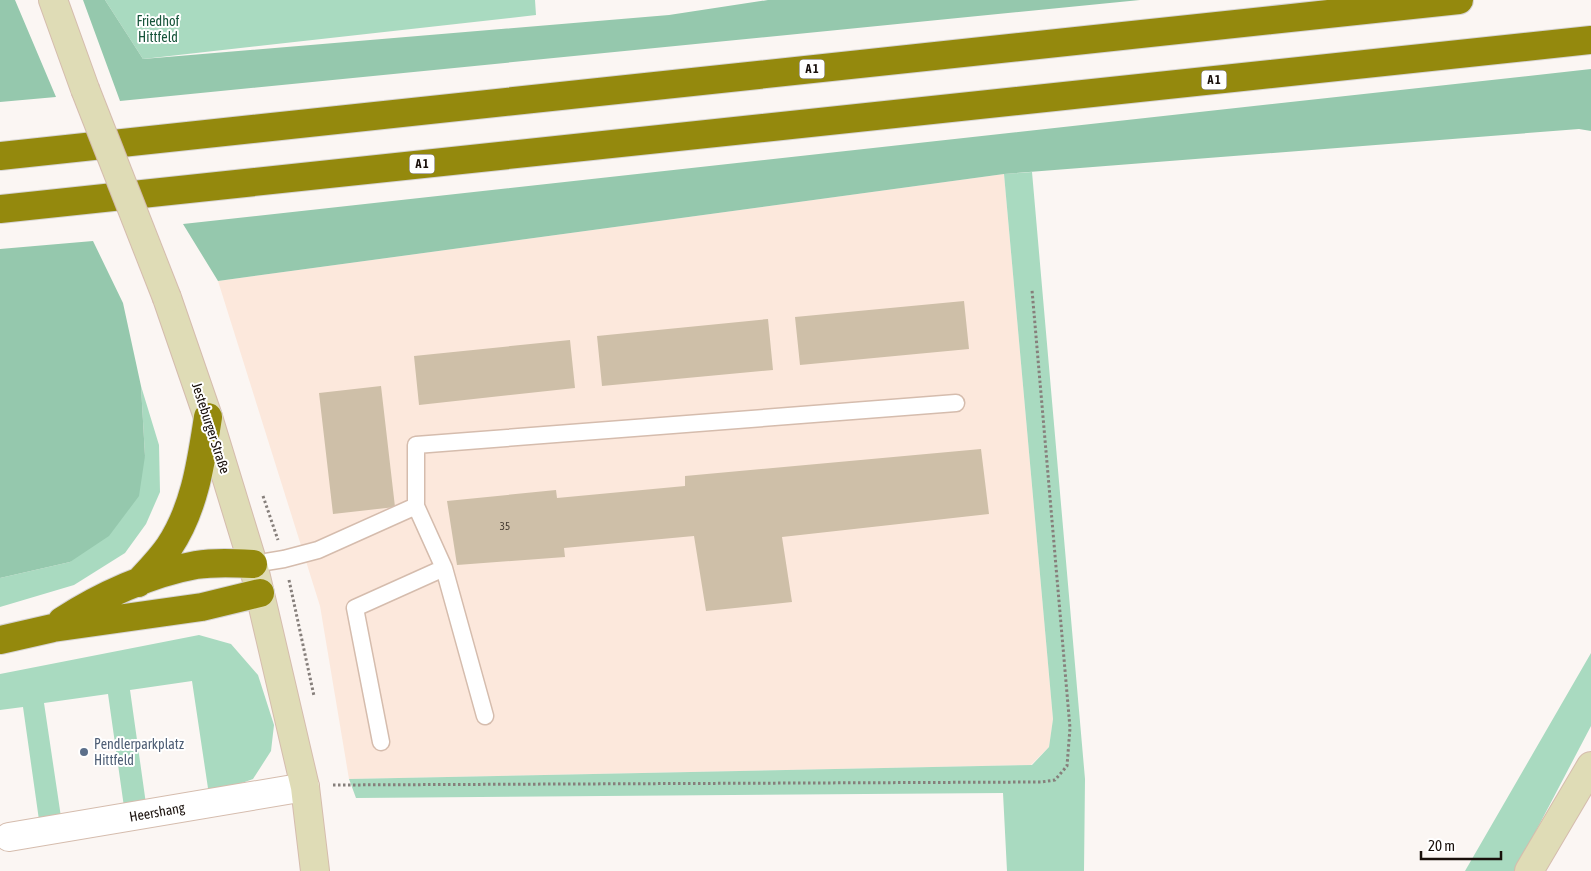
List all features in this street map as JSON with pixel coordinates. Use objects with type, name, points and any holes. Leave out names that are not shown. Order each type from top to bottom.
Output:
[{"type":"highway","name":"A 1","points":[[0,156],[1459,0]]},
{"type":"highway","name":"A 1","points":[[0,208],[1591,40]]},
{"type":"highway","points":[[138,583],[169,547],[180,528],[192,498],[200,469],[208,417]]},
{"type":"highway","points":[[53,628],[79,610],[138,583],[176,570],[196,565],[220,563],[253,564]]},
{"type":"highway","points":[[0,640],[53,628],[202,607],[260,593]]},
{"type":"main road","name":"Jesteburger Straße","points":[[53,0],[166,298],[208,417],[253,564],[305,787],[315,871]]},
{"type":"main road","points":[[1529,871],[1591,766]]},
{"type":"street","name":"Heershang","points":[[10,837],[305,787]]},
{"type":"lane","points":[[485,716],[444,568],[416,506],[416,445],[956,403]]},
{"type":"lane","points":[[253,564],[284,559],[318,550],[416,506]]},
{"type":"lane","points":[[381,742],[355,608],[444,568]]},
{"type":"path","points":[[305,787],[332,785],[1031,782],[1055,780],[1066,766],[1070,728],[1032,290]]},
{"type":"shaded area","points":[[1004,174],[1053,719],[1049,747],[1031,765],[349,779],[320,606],[218,281]]},
{"type":"green space","points":[[0,0],[15,0],[56,97],[0,102]]},
{"type":"green space","points":[[83,0],[105,0],[143,59],[669,15],[768,0],[1140,0],[120,101]]},
{"type":"green space","name":"Friedhof Hittfeld","points":[[105,0],[535,0],[536,15],[143,59]]},
{"type":"green space","points":[[1591,69],[1591,131],[1579,129],[1004,174],[218,281],[183,224]]},
{"type":"green space","points":[[1032,172],[1085,779],[1084,871],[1007,871],[1003,793],[356,798],[349,779],[1032,765],[1049,747],[1053,719],[1004,174]]},
{"type":"green space","points":[[93,241],[123,303],[141,386],[145,456],[139,496],[109,536],[70,562],[0,578],[0,249]]},
{"type":"green space","points":[[141,386],[159,445],[160,492],[146,524],[125,553],[74,585],[0,607],[0,578],[70,562],[145,456]]},
{"type":"green space","points":[[199,635],[231,644],[258,675],[274,725],[271,751],[253,779],[209,795],[192,681],[130,690],[146,804],[124,807],[108,694],[44,703],[61,817],[39,820],[23,707],[0,710],[0,674]]},
{"type":"green space","points":[[1591,653],[1591,726],[1515,871],[1465,871]]},
{"type":"building","points":[[964,301],[969,349],[800,365],[795,317]]},
{"type":"building","points":[[768,319],[773,370],[602,386],[597,336]]},
{"type":"building","points":[[570,340],[575,388],[419,405],[414,356]]},
{"type":"building","points":[[381,386],[395,507],[333,514],[319,393]]},
{"type":"building","points":[[981,449],[989,514],[782,537],[792,602],[706,611],[694,536],[564,548],[565,557],[457,565],[447,501],[556,490],[557,498],[685,486],[685,476]]},
{"type":"place","name":"Pendlerparkplatz Hittfeld","points":[[84,752]]}]
